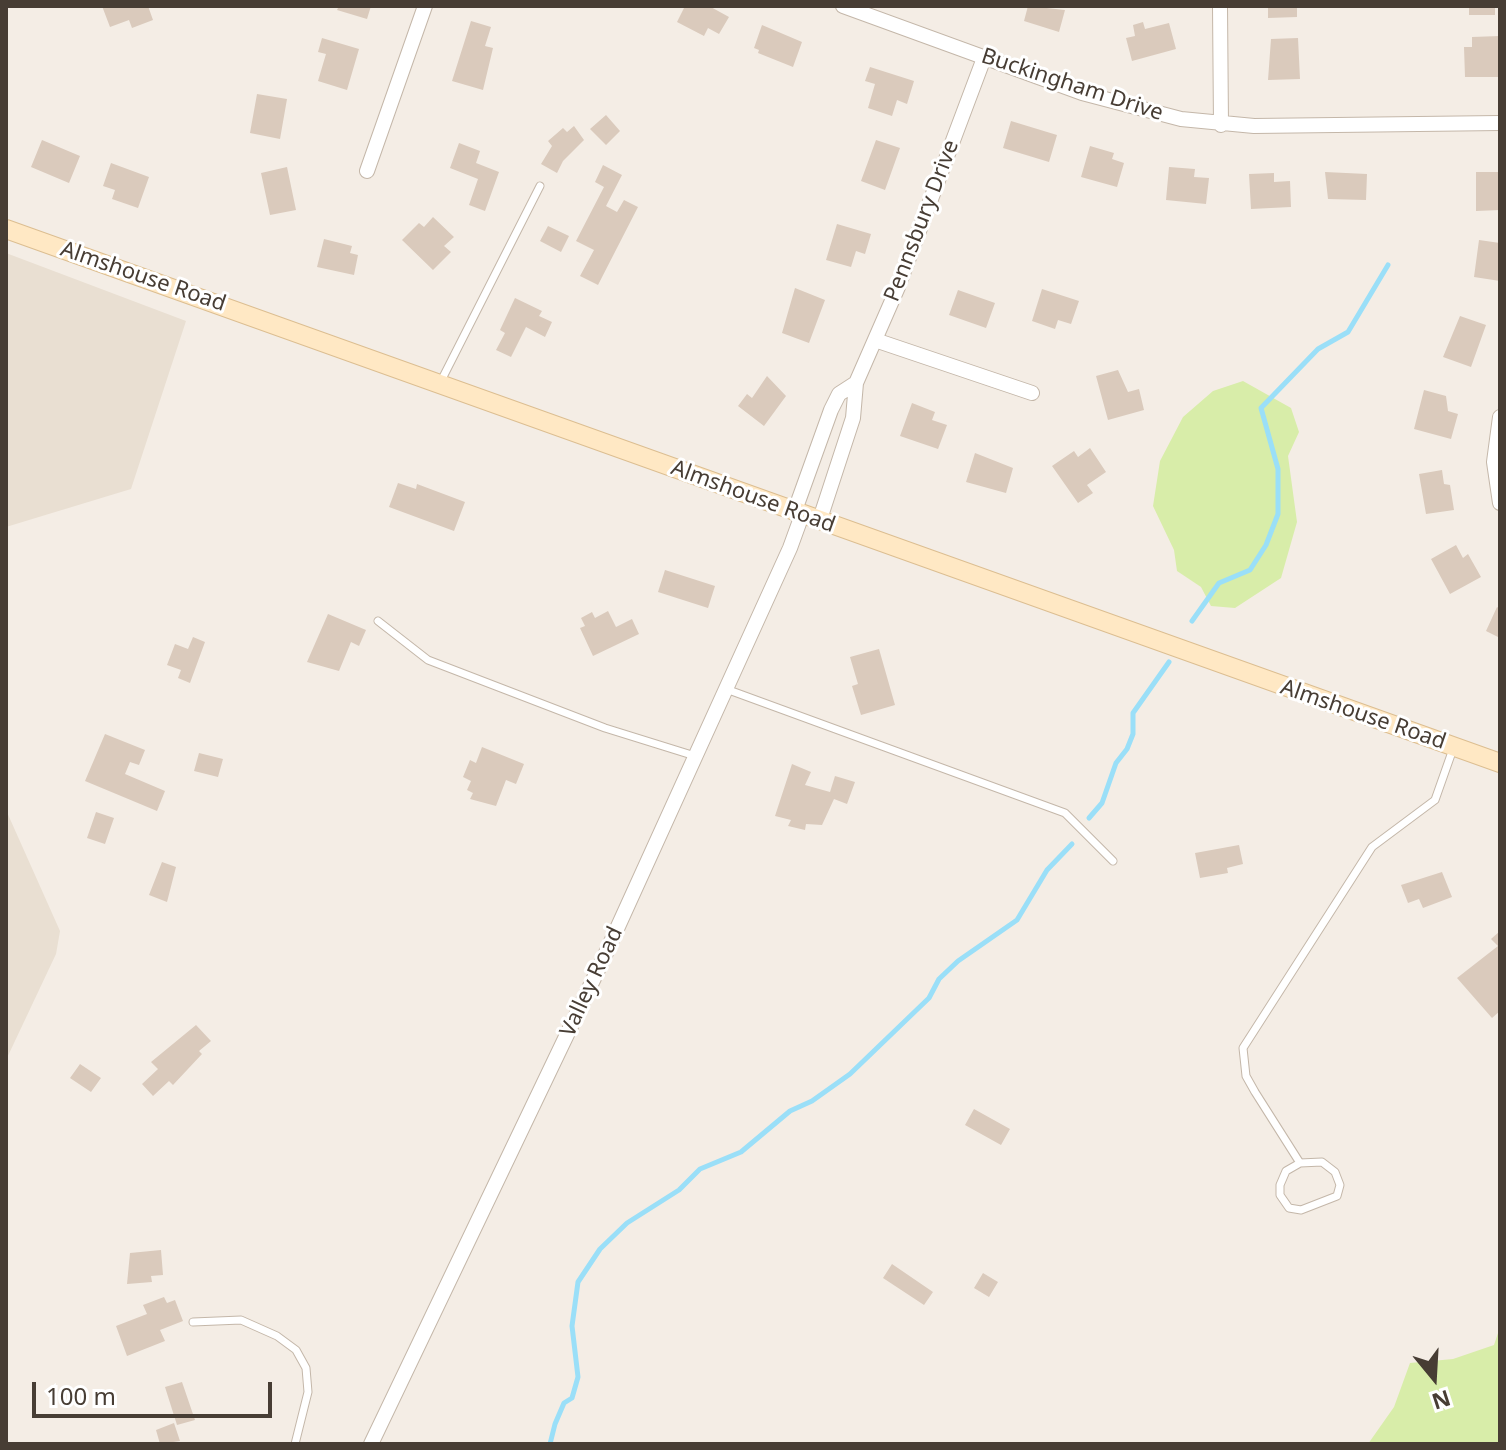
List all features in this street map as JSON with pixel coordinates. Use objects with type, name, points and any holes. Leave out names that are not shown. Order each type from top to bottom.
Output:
[{"type":"main road","name":"Almshouse Road","points":[[6,229],[1500,763]]},
{"type":"street","points":[[367,171],[425,6]]},
{"type":"street","name":"Buckingham Drive","points":[[843,6],[1082,93],[1181,119],[1221,125],[1500,123]]},
{"type":"street","points":[[1220,6],[1221,125]]},
{"type":"street","name":"Pennsbury Drive","points":[[805,516],[853,418],[856,383],[984,58]]},
{"type":"street","points":[[875,340],[1032,393]]},
{"type":"street","name":"Pennsbury Drive","points":[[805,516],[831,410],[839,394],[856,383]]},
{"type":"street","points":[[1500,417],[1494,462],[1500,503]]},
{"type":"street","name":"Valley Road","points":[[371,1444],[533,1109],[805,516]]},
{"type":"lane","points":[[440,383],[540,186]]},
{"type":"lane","points":[[378,621],[428,660],[605,728],[695,756]]},
{"type":"lane","points":[[726,689],[1065,813],[1113,861]]},
{"type":"lane","points":[[1300,1163],[1246,1076],[1243,1048],[1372,847],[1435,800],[1454,747]]},
{"type":"lane","points":[[1314,1161],[1328,1166],[1338,1178],[1337,1196],[1301,1210],[1289,1208],[1280,1195],[1280,1185],[1286,1171],[1300,1163],[1314,1161]]},
{"type":"lane","points":[[193,1322],[241,1320],[277,1336],[296,1350],[306,1368],[308,1392],[295,1444]]},
{"type":"shaded area","points":[[6,253],[186,321],[131,489],[6,527]]},
{"type":"shaded area","points":[[6,810],[60,931],[56,954],[6,1060]]},
{"type":"green space","points":[[1243,381],[1291,408],[1299,432],[1288,456],[1297,522],[1281,578],[1235,608],[1211,606],[1201,587],[1177,571],[1174,550],[1153,506],[1160,461],[1183,417],[1213,391]]},
{"type":"green space","points":[[1500,1327],[1500,1444],[1368,1444],[1394,1407],[1410,1363],[1453,1359],[1494,1345]]},
{"type":"building","points":[[102,6],[148,6],[153,20],[132,28],[129,20],[110,27]]},
{"type":"building","points":[[339,6],[371,6],[367,19],[337,10]]},
{"type":"building","points":[[685,6],[709,6],[729,17],[719,34],[708,28],[704,36],[677,22]]},
{"type":"building","points":[[1028,6],[1065,10],[1059,32],[1024,21]]},
{"type":"building","points":[[1268,6],[1297,6],[1297,17],[1268,18]]},
{"type":"building","points":[[1469,6],[1495,6],[1495,15],[1469,15]]},
{"type":"building","points":[[471,21],[491,27],[485,46],[493,48],[483,90],[452,81]]},
{"type":"building","points":[[1143,22],[1145,29],[1169,23],[1176,49],[1132,61],[1126,38],[1135,36],[1133,25]]},
{"type":"building","points":[[762,25],[802,42],[793,67],[758,53],[759,50],[754,48]]},
{"type":"building","points":[[1500,36],[1500,77],[1465,77],[1464,47],[1472,47],[1472,37]]},
{"type":"building","points":[[322,38],[359,49],[347,90],[318,81],[326,54],[318,52]]},
{"type":"building","points":[[1298,38],[1300,79],[1268,80],[1271,39]]},
{"type":"building","points":[[870,67],[914,81],[907,104],[897,100],[892,116],[868,108],[875,84],[865,81]]},
{"type":"building","points":[[257,94],[287,99],[280,139],[250,133]]},
{"type":"building","points":[[606,115],[620,131],[606,145],[590,129]]},
{"type":"building","points":[[1011,121],[1057,135],[1049,162],[1003,148]]},
{"type":"building","points":[[574,126],[584,140],[563,161],[557,173],[541,164],[552,146],[548,141],[563,128],[567,132]]},
{"type":"building","points":[[42,140],[80,156],[69,183],[31,167]]},
{"type":"building","points":[[876,140],[900,148],[885,190],[861,181]]},
{"type":"building","points":[[459,143],[480,151],[476,163],[499,172],[485,211],[469,205],[478,179],[450,168]]},
{"type":"building","points":[[1090,146],[1114,153],[1112,159],[1124,163],[1117,187],[1081,177]]},
{"type":"building","points":[[111,163],[149,177],[138,208],[112,199],[115,190],[103,186]]},
{"type":"building","points":[[603,165],[622,175],[606,206],[617,212],[624,200],[638,207],[598,285],[580,276],[594,250],[576,241],[604,187],[595,182]]},
{"type":"building","points":[[287,167],[296,210],[270,215],[261,173]]},
{"type":"building","points":[[1169,167],[1195,169],[1194,177],[1209,178],[1206,204],[1166,200]]},
{"type":"building","points":[[1325,172],[1367,174],[1366,200],[1328,199]]},
{"type":"building","points":[[1476,172],[1500,172],[1500,210],[1476,211]]},
{"type":"building","points":[[1274,173],[1274,182],[1290,181],[1291,207],[1251,209],[1249,174]]},
{"type":"building","points":[[433,217],[454,237],[444,246],[451,252],[433,270],[402,240],[419,223],[424,227]]},
{"type":"building","points":[[837,224],[871,234],[865,254],[856,251],[851,267],[826,260]]},
{"type":"building","points":[[548,226],[569,236],[561,252],[540,241]]},
{"type":"building","points":[[324,239],[352,246],[350,253],[358,255],[354,275],[317,267]]},
{"type":"building","points":[[1479,240],[1500,243],[1500,281],[1474,277]]},
{"type":"building","points":[[795,288],[825,300],[809,343],[782,333]]},
{"type":"building","points":[[1042,289],[1079,301],[1071,324],[1058,320],[1055,329],[1032,321]]},
{"type":"building","points":[[958,290],[995,303],[986,328],[949,315]]},
{"type":"building","points":[[515,298],[542,311],[539,316],[552,322],[545,337],[526,327],[511,357],[496,350],[505,333],[500,330]]},
{"type":"building","points":[[1460,316],[1486,325],[1471,367],[1443,357]]},
{"type":"building","points":[[1118,370],[1128,392],[1139,389],[1144,410],[1108,420],[1096,376]]},
{"type":"building","points":[[767,376],[786,396],[764,426],[738,406],[747,394],[752,398]]},
{"type":"building","points":[[1424,390],[1446,396],[1448,411],[1458,414],[1451,439],[1414,429]]},
{"type":"building","points":[[912,403],[935,412],[932,420],[947,425],[938,449],[900,436]]},
{"type":"building","points":[[1090,448],[1106,472],[1087,485],[1093,493],[1078,503],[1052,466],[1074,451],[1078,457]]},
{"type":"building","points":[[975,453],[1013,468],[1006,493],[966,482]]},
{"type":"building","points":[[1442,470],[1444,484],[1450,485],[1454,510],[1426,514],[1419,474]]},
{"type":"building","points":[[398,483],[416,489],[417,484],[465,502],[454,531],[389,507]]},
{"type":"building","points":[[1456,545],[1463,558],[1468,554],[1481,577],[1450,594],[1431,559]]},
{"type":"building","points":[[665,570],[715,586],[708,608],[658,592]]},
{"type":"building","points":[[1497,607],[1500,609],[1500,638],[1486,631]]},
{"type":"building","points":[[608,611],[616,627],[632,619],[639,634],[593,656],[580,628],[585,626],[581,618],[592,612],[595,618]]},
{"type":"building","points":[[328,614],[366,630],[359,646],[351,642],[339,671],[307,662]]},
{"type":"building","points":[[193,637],[205,642],[190,683],[178,678],[181,670],[167,665],[175,644],[188,649]]},
{"type":"building","points":[[879,649],[895,705],[861,715],[852,686],[858,684],[850,657]]},
{"type":"building","points":[[105,734],[145,750],[139,765],[130,762],[125,774],[165,791],[157,811],[85,781]]},
{"type":"building","points":[[482,747],[524,764],[516,784],[506,780],[496,806],[470,799],[473,793],[467,790],[471,781],[463,777],[470,760],[476,763]]},
{"type":"building","points":[[199,753],[223,759],[218,777],[194,771]]},
{"type":"building","points":[[792,764],[811,772],[805,785],[830,792],[835,776],[855,782],[847,804],[834,799],[822,825],[806,824],[805,830],[788,826],[791,820],[775,816]]},
{"type":"building","points":[[96,812],[114,818],[105,844],[87,838]]},
{"type":"building","points":[[1239,845],[1243,864],[1227,868],[1228,873],[1200,878],[1195,853]]},
{"type":"building","points":[[162,862],[176,867],[167,902],[149,895]]},
{"type":"building","points":[[1442,872],[1452,897],[1423,908],[1419,899],[1408,903],[1401,885]]},
{"type":"building","points":[[1500,931],[1500,1011],[1492,1018],[1457,978],[1498,946],[1491,939]]},
{"type":"building","points":[[196,1025],[211,1041],[199,1051],[202,1054],[173,1085],[169,1081],[153,1096],[142,1084],[158,1069],[151,1062]]},
{"type":"building","points":[[80,1064],[101,1078],[91,1092],[70,1078]]},
{"type":"building","points":[[974,1109],[1010,1129],[1001,1145],[965,1125]]},
{"type":"building","points":[[161,1250],[163,1275],[151,1276],[152,1282],[127,1284],[130,1253]]},
{"type":"building","points":[[892,1264],[933,1292],[924,1305],[883,1278]]},
{"type":"building","points":[[983,1273],[998,1282],[989,1297],[974,1288]]},
{"type":"building","points":[[164,1297],[167,1303],[175,1300],[183,1321],[160,1330],[165,1341],[127,1356],[116,1326],[147,1314],[143,1305]]},
{"type":"building","points":[[182,1382],[195,1420],[177,1425],[165,1387]]},
{"type":"building","points":[[174,1423],[180,1441],[160,1444],[156,1430]]},
{"type":"waterway","points":[[1192,621],[1219,583],[1250,570],[1266,545],[1278,514],[1278,469],[1261,408],[1318,349],[1348,332],[1388,265]]},
{"type":"waterway","points":[[1089,818],[1102,803],[1116,763],[1127,749],[1133,734],[1133,713],[1169,662]]},
{"type":"waterway","points":[[550,1444],[555,1424],[564,1403],[572,1398],[578,1377],[572,1326],[578,1282],[600,1249],[627,1223],[679,1190],[700,1169],[741,1152],[790,1111],[812,1101],[850,1074],[929,998],[939,979],[958,961],[1017,920],[1047,870],[1072,844]]}]
